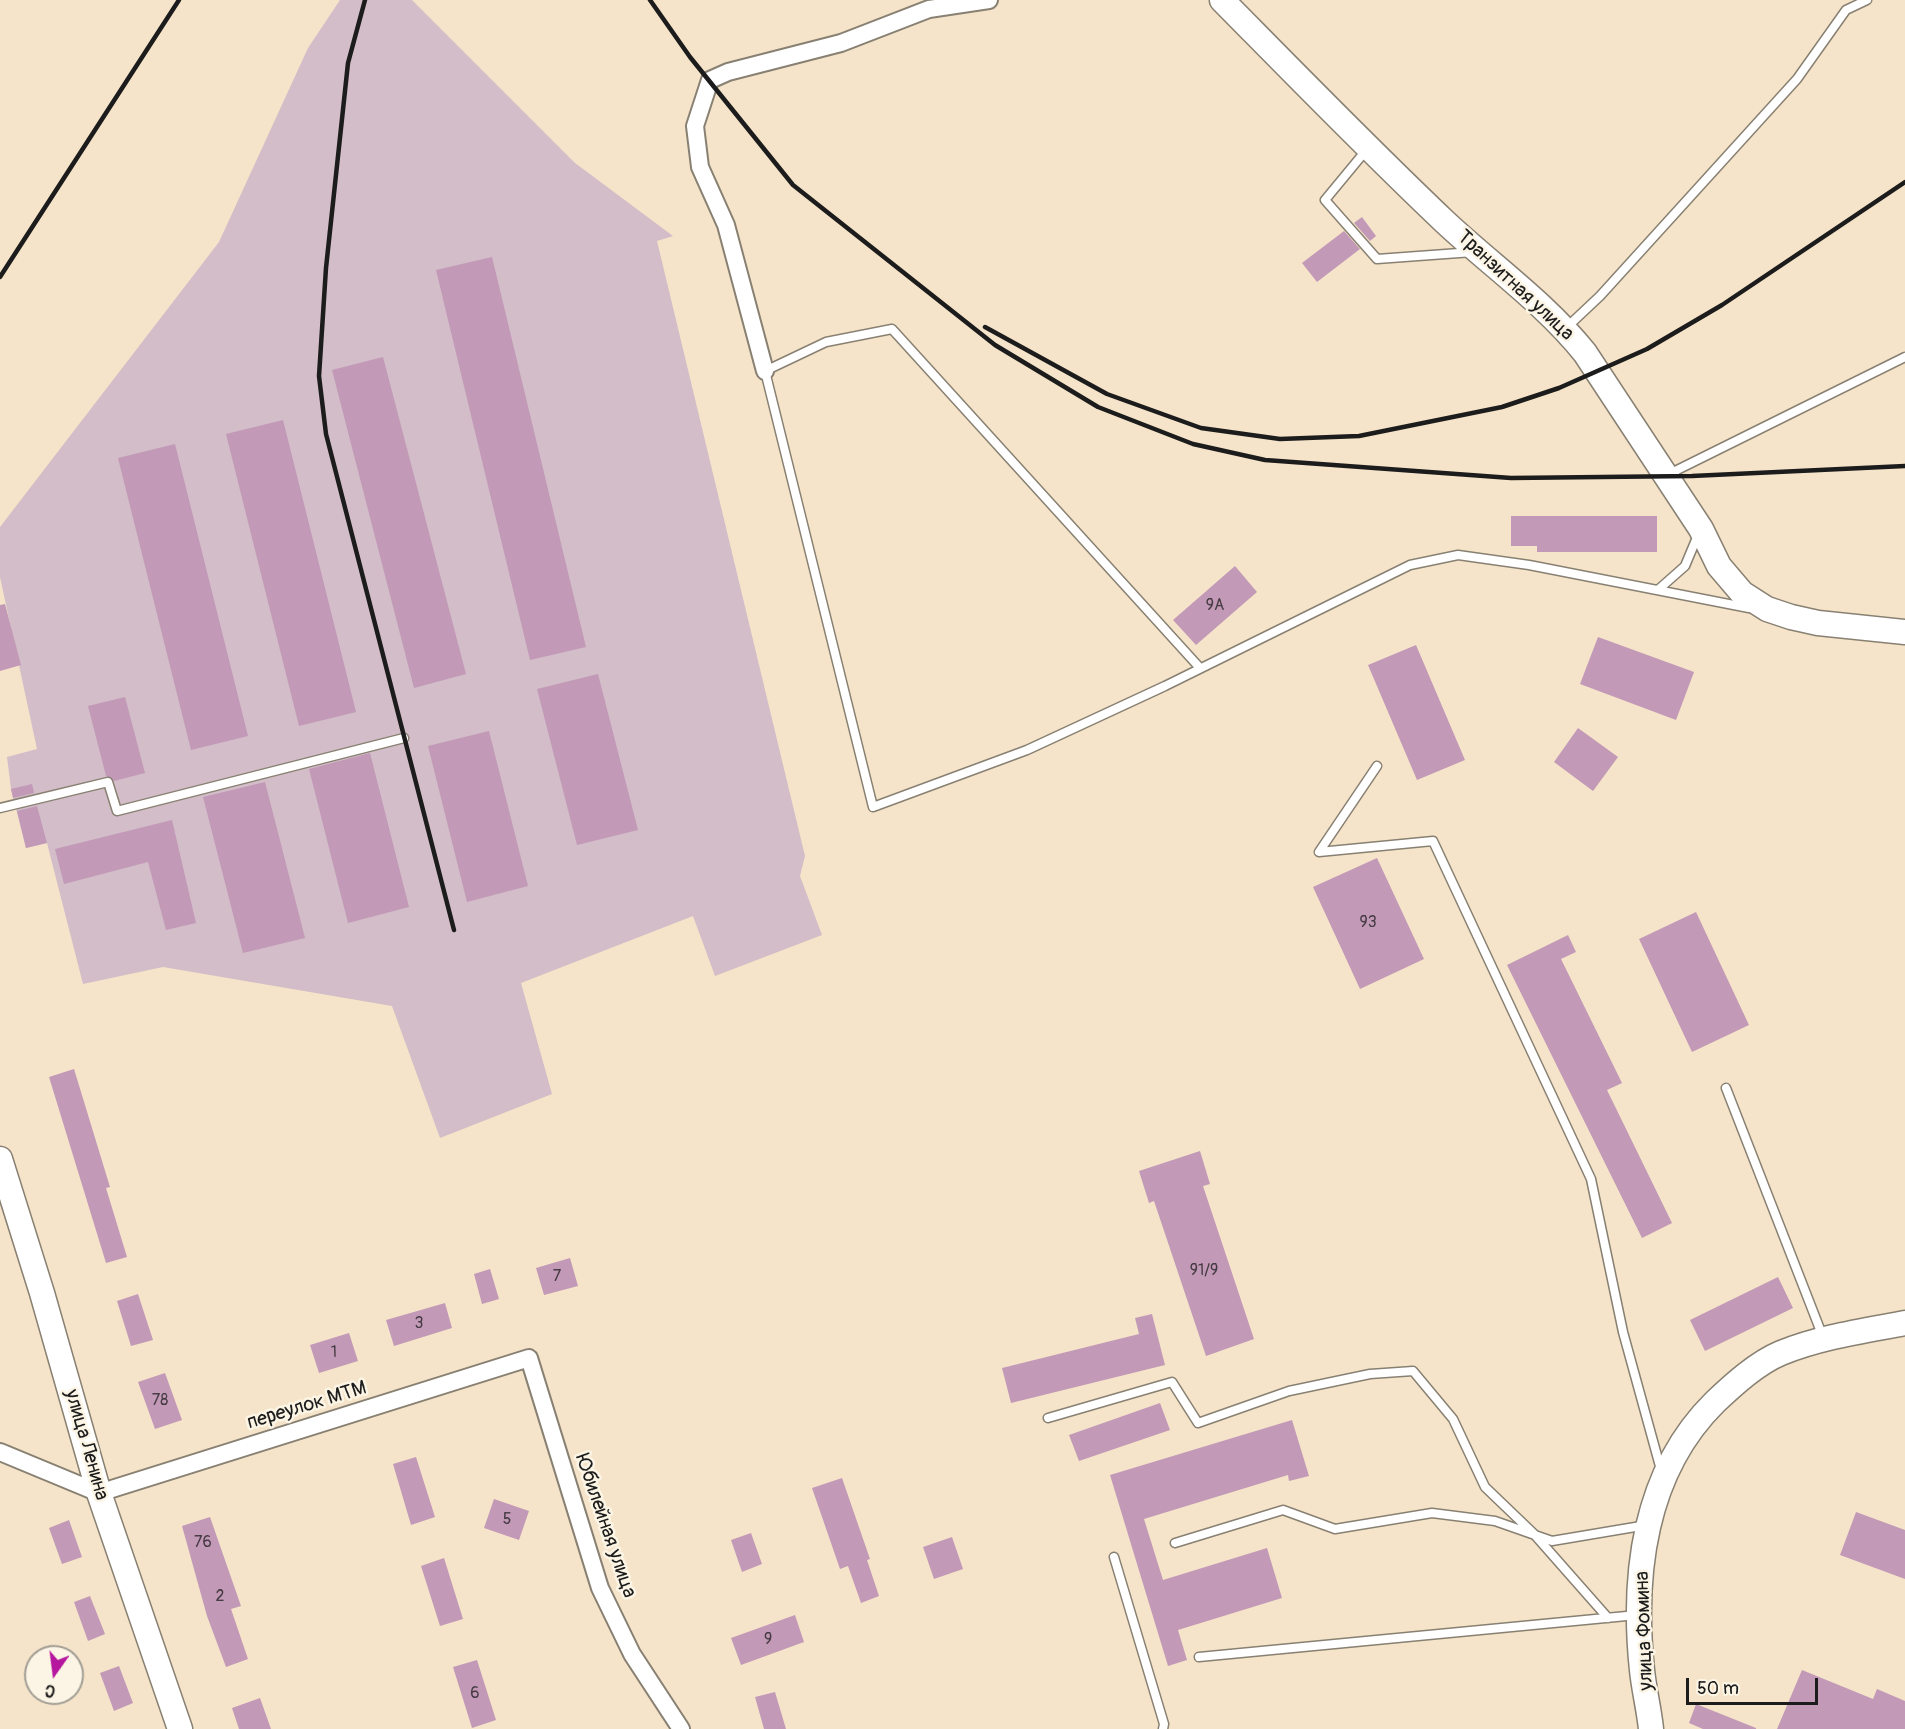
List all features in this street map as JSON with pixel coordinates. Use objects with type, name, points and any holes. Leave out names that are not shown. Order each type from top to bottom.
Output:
[{"type":"street","points":[[765,371],[726,225],[700,167],[695,126],[710,80],[728,72],[841,43],[929,9],[989,0]]},
{"type":"street","name":"Транзитная улица","points":[[1222,0],[1368,148],[1565,329],[1584,353],[1701,529],[1719,566],[1742,593],[1767,609],[1791,617],[1818,623],[1905,632]]},
{"type":"street","name":"улица Ленина","points":[[0,1159],[42,1293],[99,1493],[180,1729]]},
{"type":"street","name":"улица Фомина","points":[[1652,1728],[1642,1669],[1640,1582],[1647,1525],[1669,1463],[1693,1424],[1731,1387],[1779,1354],[1824,1340],[1905,1323]]},
{"type":"street","name":"переулок МТМ","points":[[99,1493],[529,1358]]},
{"type":"street","name":"Юбилейная улица","points":[[529,1358],[600,1588],[632,1654],[681,1729]]},
{"type":"street","points":[[0,1452],[99,1493]]},
{"type":"lane","points":[[1565,329],[1600,296],[1797,79],[1846,10],[1867,0]]},
{"type":"lane","points":[[1368,148],[1325,200],[1377,259],[1480,251]]},
{"type":"lane","points":[[1200,668],[892,329],[826,342],[765,371],[873,807],[1027,750],[1200,668],[1410,564],[1458,555],[1529,565],[1659,589],[1791,617]]},
{"type":"lane","points":[[1664,476],[1905,357]]},
{"type":"lane","points":[[1659,589],[1684,566],[1701,529]]},
{"type":"lane","points":[[0,808],[108,782],[117,811],[404,738]]},
{"type":"lane","points":[[1377,766],[1319,852],[1433,842],[1591,1179],[1623,1332],[1663,1480]]},
{"type":"lane","points":[[1726,1088],[1824,1340]]},
{"type":"lane","points":[[1048,1418],[1172,1382],[1198,1423],[1289,1391],[1370,1374],[1413,1371],[1453,1419],[1485,1487],[1534,1534],[1608,1618]]},
{"type":"lane","points":[[1175,1543],[1283,1510],[1335,1529],[1432,1513],[1495,1521],[1552,1541],[1647,1525]]},
{"type":"lane","points":[[1114,1557],[1164,1724],[1162,1729]]},
{"type":"lane","points":[[1199,1657],[1641,1615]]},
{"type":"shaded area","points":[[340,0],[412,0],[575,163],[673,236],[657,241],[805,856],[800,876],[822,935],[715,976],[693,916],[521,983],[552,1094],[440,1138],[392,1006],[163,967],[83,984],[47,843],[26,848],[11,789],[7,757],[37,749],[0,577],[0,527],[219,242],[308,48]]},
{"type":"building","points":[[1362,217],[1376,236],[1370,241],[1354,223]]},
{"type":"building","points":[[1344,231],[1360,249],[1317,282],[1302,263]]},
{"type":"building","points":[[492,257],[586,647],[530,660],[436,270]]},
{"type":"building","points":[[383,357],[466,674],[414,688],[332,370]]},
{"type":"building","points":[[283,420],[356,712],[299,726],[226,434]]},
{"type":"building","points":[[175,444],[248,736],[191,750],[118,458]]},
{"type":"building","points":[[1511,516],[1657,516],[1657,552],[1537,552],[1537,546],[1511,546]]},
{"type":"building","points":[[1235,566],[1257,592],[1196,645],[1173,620]]},
{"type":"building","points":[[5,604],[21,665],[0,671],[0,605]]},
{"type":"building","points":[[1598,637],[1694,672],[1676,720],[1580,684]]},
{"type":"building","points":[[1416,645],[1465,760],[1417,780],[1368,665]]},
{"type":"building","points":[[598,674],[638,830],[577,845],[537,689]]},
{"type":"building","points":[[125,697],[145,773],[114,781],[106,776],[88,706]]},
{"type":"building","points":[[1578,728],[1618,757],[1593,791],[1554,762]]},
{"type":"building","points":[[489,731],[528,886],[467,902],[428,746]]},
{"type":"building","points":[[370,753],[409,907],[348,923],[309,769]]},
{"type":"building","points":[[265,782],[305,938],[243,953],[203,797]]},
{"type":"building","points":[[32,784],[34,793],[13,798],[11,789]]},
{"type":"building","points":[[37,806],[47,843],[26,848],[17,811]]},
{"type":"building","points":[[172,820],[196,923],[166,930],[148,862],[64,884],[55,849]]},
{"type":"building","points":[[1377,858],[1424,959],[1360,989],[1313,887]]},
{"type":"building","points":[[1696,912],[1749,1025],[1692,1052],[1639,939]]},
{"type":"building","points":[[1568,935],[1576,952],[1561,959],[1622,1083],[1607,1090],[1672,1223],[1642,1238],[1507,965]]},
{"type":"building","points":[[74,1069],[110,1187],[106,1188],[127,1257],[106,1263],[49,1077]]},
{"type":"building","points":[[1200,1151],[1210,1184],[1203,1186],[1254,1339],[1206,1356],[1154,1201],[1149,1203],[1139,1171]]},
{"type":"building","points":[[570,1258],[578,1286],[544,1295],[536,1268]]},
{"type":"building","points":[[490,1269],[499,1299],[482,1304],[474,1274]]},
{"type":"building","points":[[1778,1277],[1793,1308],[1705,1351],[1690,1320]]},
{"type":"building","points":[[138,1294],[153,1340],[131,1346],[117,1301]]},
{"type":"building","points":[[445,1303],[452,1328],[394,1346],[386,1320]]},
{"type":"building","points":[[1152,1314],[1165,1365],[1011,1403],[1002,1368],[1139,1334],[1135,1318]]},
{"type":"building","points":[[349,1333],[358,1361],[319,1373],[310,1345]]},
{"type":"building","points":[[165,1373],[182,1420],[155,1429],[138,1382]]},
{"type":"building","points":[[1160,1403],[1170,1430],[1079,1461],[1069,1435]]},
{"type":"building","points":[[1292,1420],[1309,1476],[1289,1481],[1288,1475],[1144,1519],[1163,1580],[1267,1548],[1282,1598],[1178,1630],[1187,1660],[1168,1666],[1110,1475]]},
{"type":"building","points":[[416,1457],[435,1517],[411,1525],[393,1464]]},
{"type":"building","points":[[842,1478],[870,1559],[867,1560],[879,1596],[861,1603],[848,1566],[840,1569],[812,1488]]},
{"type":"building","points":[[494,1499],[529,1511],[519,1540],[484,1528]]},
{"type":"building","points":[[1856,1512],[1905,1530],[1905,1579],[1840,1555]]},
{"type":"building","points":[[210,1517],[241,1606],[231,1609],[248,1659],[226,1667],[207,1616],[182,1526]]},
{"type":"building","points":[[69,1520],[82,1557],[62,1564],[49,1528]]},
{"type":"building","points":[[751,1533],[762,1564],[742,1572],[731,1540]]},
{"type":"building","points":[[952,1537],[963,1569],[934,1579],[923,1547]]},
{"type":"building","points":[[444,1558],[463,1619],[440,1626],[421,1566]]},
{"type":"building","points":[[90,1596],[105,1634],[88,1641],[74,1602]]},
{"type":"building","points":[[795,1615],[804,1642],[741,1665],[731,1638]]},
{"type":"building","points":[[477,1660],[496,1720],[472,1728],[453,1667]]},
{"type":"building","points":[[119,1666],[133,1703],[114,1711],[100,1673]]},
{"type":"building","points":[[1802,1670],[1873,1699],[1877,1689],[1905,1701],[1905,1729],[1777,1729]]},
{"type":"building","points":[[775,1692],[786,1729],[764,1729],[755,1697]]},
{"type":"building","points":[[260,1698],[271,1729],[239,1729],[232,1708]]},
{"type":"building","points":[[1696,1704],[1756,1729],[1703,1729],[1689,1723]]},
{"type":"railway","points":[[0,277],[179,0]]},
{"type":"railway","points":[[365,0],[348,63],[326,268],[319,376],[326,434],[454,930]]},
{"type":"railway","points":[[650,0],[690,57],[793,185],[995,345],[1098,407],[1193,444],[1265,460],[1511,478],[1692,476],[1905,466]]},
{"type":"railway","points":[[985,327],[1107,394],[1201,428],[1280,439],[1359,436],[1502,407],[1559,388],[1647,349],[1722,305],[1905,182]]}]
